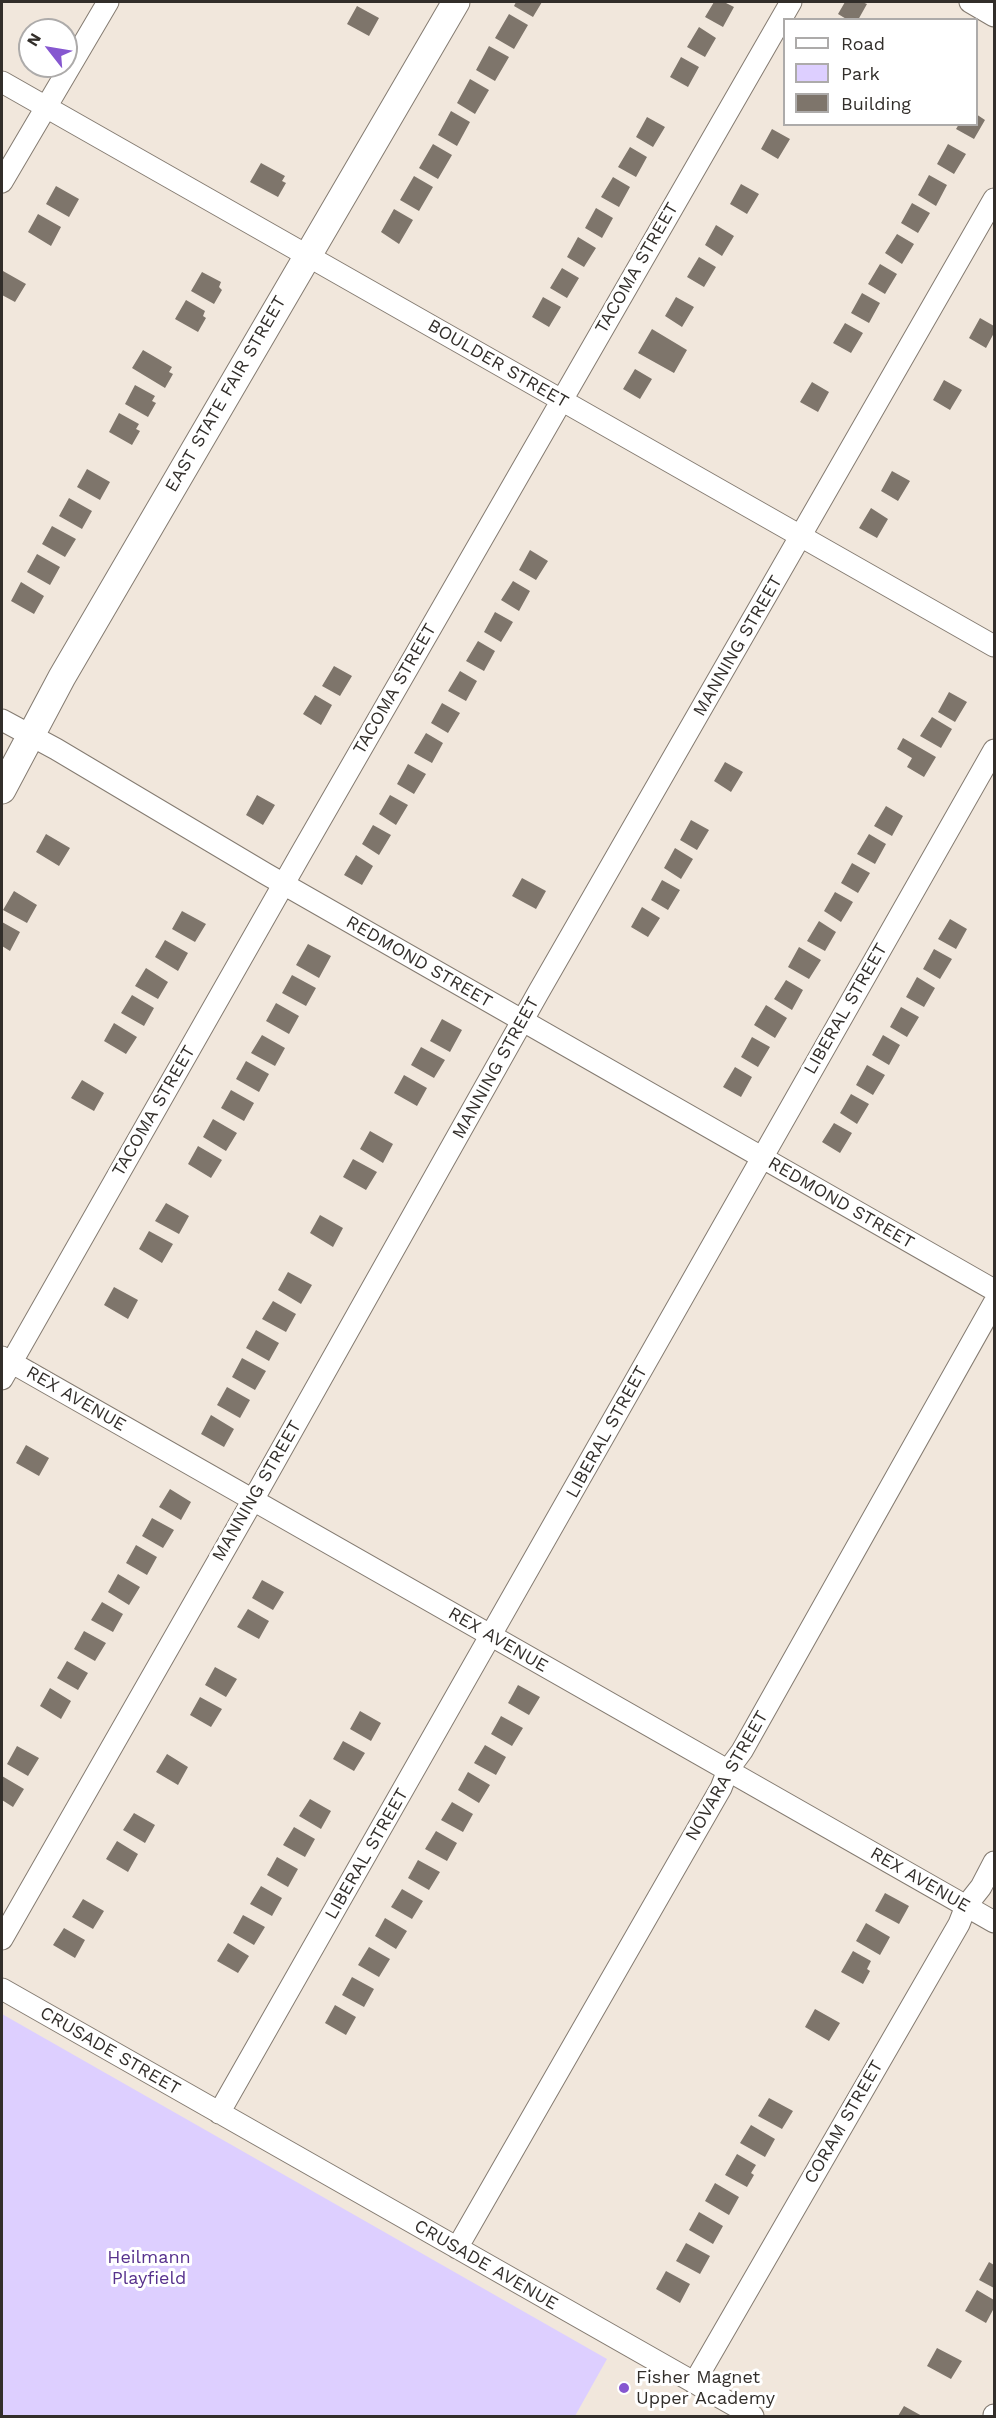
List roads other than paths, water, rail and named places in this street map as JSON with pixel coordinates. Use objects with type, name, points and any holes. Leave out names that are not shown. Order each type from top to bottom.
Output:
[{"type":"street","points":[[2,182],[108,2]]},
{"type":"street","name":"EAST STATE FAIR STREET","points":[[2,790],[62,677],[456,2]]},
{"type":"street","name":"TACOMA STREET","points":[[5,1366],[791,2]]},
{"type":"street","points":[[970,2],[994,16]]},
{"type":"street","name":"BOULDER STREET","points":[[2,82],[994,646]]},
{"type":"street","name":"MANNING STREET","points":[[2,1939],[523,1021],[994,199]]},
{"type":"street","name":"REDMOND STREET","points":[[2,720],[283,884],[994,1290]]},
{"type":"street","name":"LIBERAL STREET","points":[[219,2113],[994,750]]},
{"type":"street","name":"NOVARA STREET","points":[[457,2248],[721,1788],[728,1770],[742,1751],[994,1303]]},
{"type":"street","name":"REX AVENUE","points":[[5,1366],[253,1500],[994,1922]]},
{"type":"street","name":"CORAM STREET","points":[[694,2383],[959,1924],[966,1906],[981,1887],[994,1862]]},
{"type":"street","name":"CRUSADE STREET","points":[[2,1989],[219,2113]]},
{"type":"street","name":"CRUSADE AVENUE","points":[[219,2113],[753,2416]]},
{"type":"place","name":"Fisher Magnet Upper Academy","points":[[624,2388]]},
{"type":"park label","name":"Heilmann Playfield","points":[[149,2268]]}]
